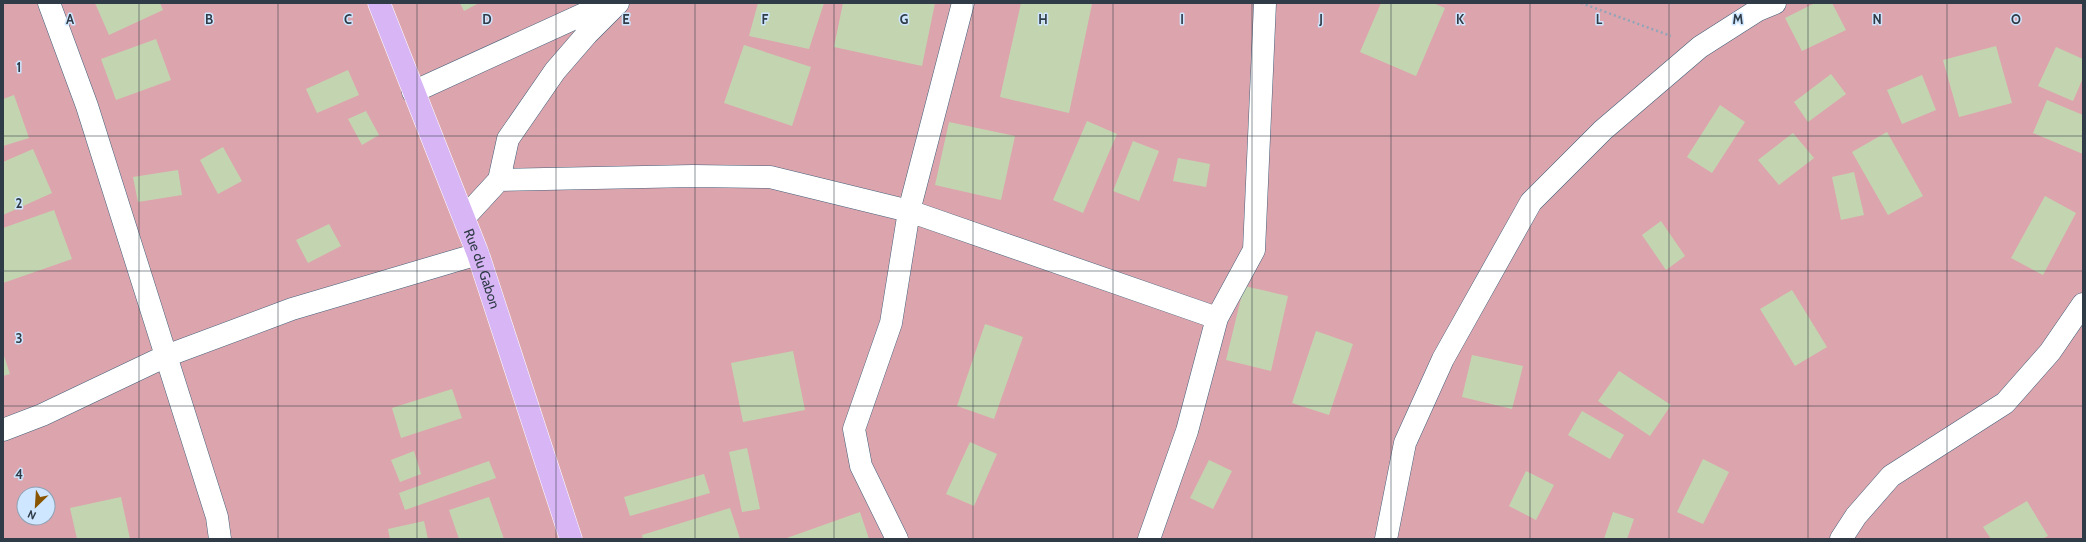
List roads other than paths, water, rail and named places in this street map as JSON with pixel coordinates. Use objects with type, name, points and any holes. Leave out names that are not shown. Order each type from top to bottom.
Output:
[{"type":"highway","name":"Rue du Gabon","points":[[379,3],[478,254],[571,539]]},
{"type":"street","points":[[50,3],[87,106],[217,517],[220,539]]},
{"type":"street","points":[[413,92],[608,3]]},
{"type":"street","points":[[464,218],[499,180],[508,139],[555,71],[587,34],[618,3]]},
{"type":"street","points":[[897,539],[861,466],[854,429],[891,323],[909,211],[963,3]]},
{"type":"street","points":[[1149,539],[1187,431],[1217,318],[1254,250],[1265,3]]},
{"type":"street","points":[[1386,539],[1405,444],[1443,359],[1531,202],[1603,130],[1700,47],[1758,10],[1774,3]]},
{"type":"street","points":[[499,180],[693,176],[770,177],[909,211],[1217,318]]},
{"type":"street","points":[[3,430],[42,415],[166,356],[292,309],[478,254]]},
{"type":"street","points":[[1841,539],[1856,516],[1891,476],[2005,403],[2050,352],[2083,304]]}]
